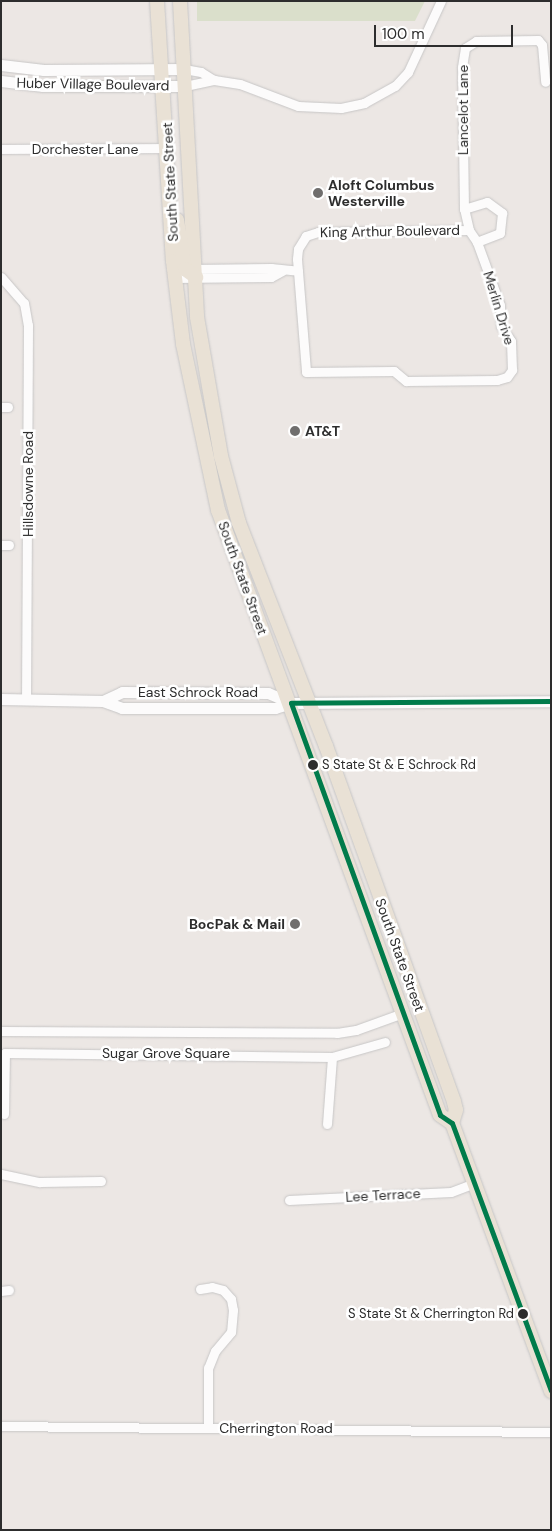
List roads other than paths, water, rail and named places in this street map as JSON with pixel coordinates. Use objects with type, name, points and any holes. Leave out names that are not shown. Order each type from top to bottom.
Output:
[{"type":"main road","name":"South State Street","points":[[157,1],[163,70],[170,201],[231,493],[262,584],[309,702],[447,1084],[454,1116],[475,1183],[551,1391]]},
{"type":"main road","name":"South State Street","points":[[180,1],[185,86],[185,272],[180,318],[184,351],[214,496],[242,578],[291,703],[440,1115],[454,1116]]},
{"type":"main road","points":[[180,318],[191,325],[194,344],[204,367]]},
{"type":"main road","points":[[184,351],[198,373],[223,486],[231,493]]},
{"type":"main road","points":[[214,496],[229,507],[246,561],[262,584]]},
{"type":"main road","points":[[291,703],[303,712],[345,819],[354,827]]},
{"type":"main road","points":[[365,908],[381,926],[408,1000],[419,1007]]},
{"type":"main road","points":[[403,1013],[414,1019],[430,1066],[447,1084]]},
{"type":"street","points":[[185,86],[214,80],[240,84],[298,106],[341,108],[364,103],[395,86],[408,72],[441,1]]},
{"type":"street","name":"Lancelot Lane","points":[[469,230],[464,209],[462,66],[467,44],[476,41],[541,42],[544,82]]},
{"type":"street","name":"Huber Village Boulevard","points":[[1,65],[44,70],[184,69]]},
{"type":"street","points":[[184,69],[201,72],[214,80]]},
{"type":"street","name":"Huber Village Boulevard","points":[[1,82],[43,86],[185,86]]},
{"type":"street","name":"Dorchester Lane","points":[[1,149],[168,148]]},
{"type":"street","points":[[464,209],[487,202],[502,213],[500,233],[477,242]]},
{"type":"street","name":"Merlin Drive","points":[[406,380],[503,380],[512,370],[511,341],[501,326],[500,305],[477,242],[469,230]]},
{"type":"street","name":"King Arthur Boulevard","points":[[406,380],[394,371],[306,372],[298,248],[311,233],[469,230]]},
{"type":"street","points":[[185,272],[271,277],[282,271],[298,271]]},
{"type":"street","name":"Hillsdowne Road","points":[[1,277],[24,303],[28,325],[26,700]]},
{"type":"street","name":"East Schrock Road","points":[[1,699],[103,700],[122,692],[272,693],[291,703],[551,701]]},
{"type":"street","points":[[1,1031],[337,1033],[356,1030],[403,1013]]},
{"type":"street","name":"Sugar Grove Square","points":[[4,1114],[5,1053],[207,1053],[332,1057],[385,1042]]},
{"type":"street","points":[[327,1124],[332,1057]]},
{"type":"street","points":[[1,1174],[40,1182],[101,1181]]},
{"type":"street","name":"Lee Terrace","points":[[289,1200],[450,1192],[475,1183]]},
{"type":"street","points":[[200,1288],[212,1287],[223,1290],[231,1299],[233,1310],[231,1332],[215,1351],[208,1368],[208,1428]]},
{"type":"street","name":"Cherrington Road","points":[[1,1426],[551,1432]]},
{"type":"place","name":"Aloft Columbus Westerville","points":[[318,193]]},
{"type":"place","name":"AT&T","points":[[295,431]]},
{"type":"place","name":"S State St & E Schrock Rd","points":[[313,765]]},
{"type":"place","name":"BocPak & Mail","points":[[295,924]]},
{"type":"place","name":"S State St & Cherrington Rd","points":[[523,1314]]}]
